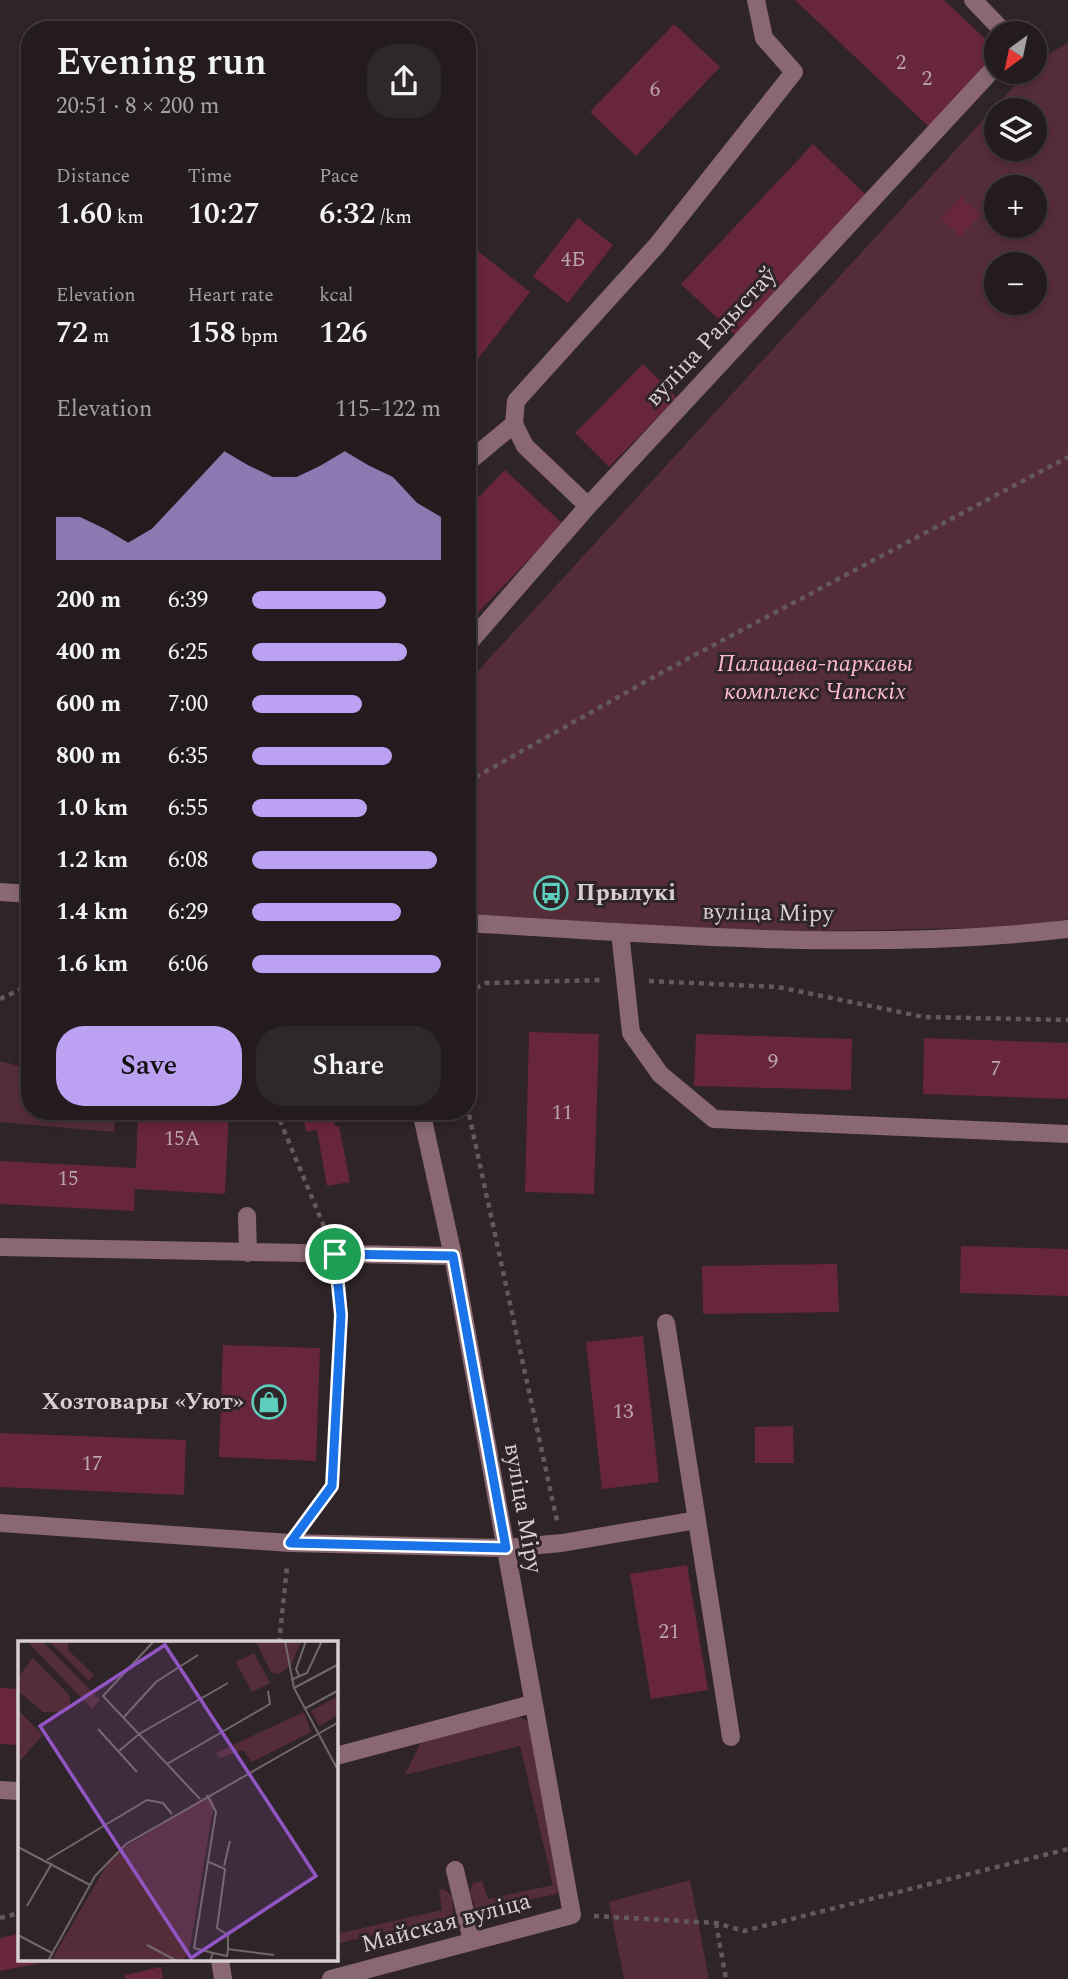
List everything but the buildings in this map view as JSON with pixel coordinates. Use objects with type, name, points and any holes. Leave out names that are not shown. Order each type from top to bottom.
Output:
[{"type":"street","points":[[588,506],[525,446],[514,424],[516,401],[657,245],[794,72],[764,38],[756,0]]},
{"type":"street","points":[[973,0],[993,21]]},
{"type":"street","name":"вуліца Радыстаў","points":[[476,635],[588,506],[984,79]]},
{"type":"street","points":[[476,456],[514,424]]},
{"type":"street","points":[[0,892],[21,893]]},
{"type":"street","name":"вуліца Міру","points":[[476,924],[764,941],[1018,935],[1068,929]]},
{"type":"street","points":[[620,932],[623,979],[631,1033],[660,1074],[714,1119],[1068,1134]]},
{"type":"street","name":"вуліца Міру","points":[[423,1120],[453,1256],[572,1915]]},
{"type":"street","points":[[247,1216],[248,1253]]},
{"type":"street","points":[[0,1247],[453,1256]]},
{"type":"street","points":[[666,1323],[731,1737]]},
{"type":"street","points":[[0,1523],[290,1543],[506,1548],[562,1543],[697,1520]]},
{"type":"street","points":[[338,1755],[532,1704]]},
{"type":"street","points":[[0,1790],[18,1791]]},
{"type":"street","points":[[455,1870],[472,1941]]},
{"type":"street","name":"Майская вуліца","points":[[331,1979],[572,1915]]},
{"type":"path","points":[[476,777],[673,666],[1068,457]]},
{"type":"path","points":[[476,988],[486,983],[623,979],[778,987],[924,1017],[1068,1020]]},
{"type":"path","points":[[0,999],[21,989]]},
{"type":"path","points":[[279,1641],[290,1543],[332,1486],[341,1315],[335,1254],[280,1120]]},
{"type":"path","points":[[470,1120],[562,1543]]},
{"type":"path","points":[[572,1915],[716,1923],[744,1931],[1068,1849]]},
{"type":"path","points":[[0,1918],[18,1913]]},
{"type":"path","points":[[716,1923],[726,1979]]},
{"type":"green space","name":"Палацава-паркавы комплекс Чапскіх","points":[[1068,43],[1068,919],[1023,927],[757,932],[476,915],[476,673],[984,119],[984,161],[1047,161],[1047,98],[1003,98],[1016,84],[1047,84],[1047,55]]},
{"type":"green space","points":[[0,1061],[21,1067],[21,1120],[115,1120],[114,1132],[0,1122]]},
{"type":"green space","points":[[519,1717],[529,1722],[560,1890],[556,1894],[476,1911],[470,1892],[473,1883],[482,1881],[488,1899],[553,1885],[520,1746],[405,1775],[422,1740]]},
{"type":"green space","points":[[690,1880],[709,1979],[624,1979],[609,1902]]},
{"type":"green space","points":[[444,1889],[452,1896],[453,1916],[338,1944],[338,1934],[442,1910],[439,1890]]},
{"type":"place","name":"Прылукі","points":[[551,893]]},
{"type":"place","name":"Хозтовары «Уют»","points":[[269,1402]]},
{"type":"route","points":[[335,1254],[453,1256],[506,1548],[290,1543],[332,1486],[341,1315],[335,1254]]}]
